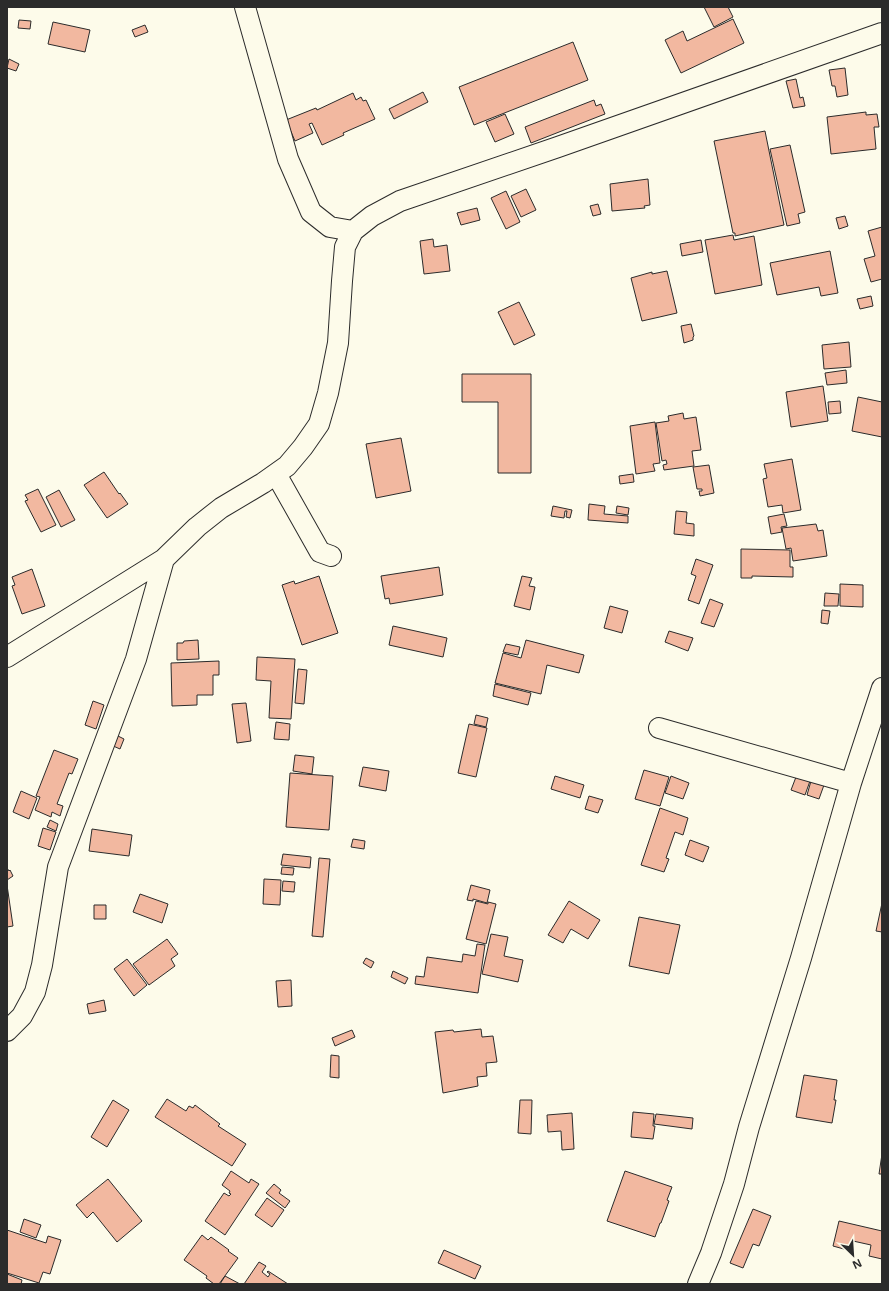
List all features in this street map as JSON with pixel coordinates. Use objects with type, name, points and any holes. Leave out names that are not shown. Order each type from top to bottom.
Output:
[{"type":"street","points":[[245,7],[288,158],[312,212],[330,227],[353,231]]},
{"type":"street","points":[[7,656],[164,559],[197,527],[221,508],[287,466],[304,447],[319,424],[328,393],[338,343],[346,247],[353,231],[372,216],[400,201],[558,148],[882,33]]},
{"type":"street","points":[[276,474],[320,552],[331,556]]},
{"type":"street","points":[[7,1031],[22,1016],[35,992],[42,965],[58,866],[136,659],[164,559]]},
{"type":"street","points":[[698,1284],[711,1253],[734,1184],[756,1104],[801,958],[851,783],[882,688]]},
{"type":"street","points":[[659,728],[851,783]]},
{"type":"building","points":[[704,7],[728,7],[733,17],[714,27]]},
{"type":"building","points":[[733,19],[744,43],[681,73],[665,40],[683,31],[687,41]]},
{"type":"building","points":[[19,20],[31,21],[30,29],[18,28]]},
{"type":"building","points":[[53,22],[90,30],[85,52],[48,44]]},
{"type":"building","points":[[145,25],[148,32],[135,37],[132,30]]},
{"type":"building","points":[[573,42],[588,80],[474,125],[459,87]]},
{"type":"building","points":[[9,59],[19,64],[16,71],[7,68]]},
{"type":"building","points":[[845,68],[848,95],[837,97],[835,86],[832,86],[829,70]]},
{"type":"building","points":[[796,79],[800,98],[803,97],[805,106],[793,108],[786,81]]},
{"type":"building","points":[[423,92],[428,102],[394,119],[389,109]]},
{"type":"building","points":[[353,93],[356,100],[361,97],[363,101],[366,100],[375,119],[343,133],[344,135],[322,145],[312,123],[309,124],[313,133],[295,141],[286,120],[316,108],[317,110]]},
{"type":"building","points":[[594,100],[596,106],[601,104],[605,114],[531,143],[525,127]]},
{"type":"building","points":[[866,112],[866,115],[877,114],[879,127],[874,127],[876,149],[831,154],[827,117]]},
{"type":"building","points":[[505,114],[514,134],[495,142],[486,122]]},
{"type":"building","points":[[765,131],[784,225],[735,236],[735,233],[733,233],[714,141]]},
{"type":"building","points":[[790,145],[805,212],[798,214],[800,223],[787,226],[770,149]]},
{"type":"building","points":[[648,179],[650,205],[644,206],[645,208],[612,211],[610,184]]},
{"type":"building","points":[[526,189],[536,210],[521,217],[511,196]]},
{"type":"building","points":[[506,191],[520,222],[506,229],[491,198]]},
{"type":"building","points":[[598,204],[601,214],[593,216],[590,206]]},
{"type":"building","points":[[477,208],[480,220],[461,225],[457,213]]},
{"type":"building","points":[[845,216],[848,226],[839,229],[836,218]]},
{"type":"building","points":[[882,227],[882,279],[871,282],[864,259],[875,256],[868,231]]},
{"type":"building","points":[[733,235],[734,240],[754,236],[762,285],[715,294],[705,240]]},
{"type":"building","points":[[433,239],[434,247],[447,245],[450,271],[424,274],[420,241]]},
{"type":"building","points":[[701,240],[703,252],[682,256],[680,244]]},
{"type":"building","points":[[830,251],[838,293],[821,296],[819,287],[777,295],[770,263]]},
{"type":"building","points":[[667,271],[677,313],[642,321],[631,278],[652,272],[652,274]]},
{"type":"building","points":[[871,296],[873,306],[860,309],[857,299]]},
{"type":"building","points":[[519,302],[535,335],[514,345],[498,312]]},
{"type":"building","points":[[691,324],[694,336],[693,340],[684,343],[681,326]]},
{"type":"building","points":[[849,342],[851,367],[824,369],[822,345]]},
{"type":"building","points":[[846,370],[847,383],[827,385],[825,373]]},
{"type":"building","points":[[462,374],[531,374],[531,473],[498,473],[498,402],[462,402]]},
{"type":"building","points":[[823,386],[828,421],[791,427],[786,392]]},
{"type":"building","points":[[858,397],[882,402],[882,437],[852,431]]},
{"type":"building","points":[[840,401],[841,413],[829,414],[828,402]]},
{"type":"building","points":[[683,413],[684,419],[696,417],[701,450],[692,451],[694,466],[664,470],[663,465],[667,464],[666,460],[662,461],[656,423],[669,421],[668,416]]},
{"type":"building","points":[[655,422],[660,463],[653,464],[655,471],[636,474],[630,426]]},
{"type":"building","points":[[401,438],[411,491],[376,498],[366,444]]},
{"type":"building","points":[[792,459],[801,510],[783,513],[782,505],[768,507],[763,479],[767,478],[764,464]]},
{"type":"building","points":[[709,465],[714,493],[700,496],[699,491],[702,491],[702,489],[697,489],[693,467]]},
{"type":"building","points":[[104,472],[128,504],[107,518],[84,485]]},
{"type":"building","points":[[633,474],[634,482],[620,484],[619,476]]},
{"type":"building","points":[[38,489],[56,525],[41,532],[25,501],[28,500],[25,495]]},
{"type":"building","points":[[59,490],[75,520],[61,527],[46,497]]},
{"type":"building","points":[[589,504],[605,506],[604,514],[628,516],[628,523],[588,520]]},
{"type":"building","points":[[553,506],[572,510],[570,518],[566,517],[567,511],[565,511],[564,518],[551,516]]},
{"type":"building","points":[[617,506],[629,508],[628,515],[616,513]]},
{"type":"building","points":[[676,511],[687,512],[686,523],[694,524],[694,536],[674,534]]},
{"type":"building","points":[[784,514],[787,526],[781,527],[782,532],[771,534],[768,517]]},
{"type":"building","points":[[816,524],[818,531],[823,530],[827,556],[793,561],[791,548],[786,549],[782,528]]},
{"type":"building","points":[[741,549],[790,550],[790,567],[793,567],[793,577],[752,576],[752,578],[741,578]]},
{"type":"building","points":[[696,559],[713,565],[699,604],[688,600],[696,576],[691,574]]},
{"type":"building","points":[[439,567],[443,595],[390,604],[389,598],[385,599],[381,576]]},
{"type":"building","points":[[32,569],[45,606],[22,614],[12,586],[15,585],[12,577]]},
{"type":"building","points":[[319,576],[338,633],[302,645],[282,585],[294,581],[295,584]]},
{"type":"building","points":[[522,576],[532,578],[529,586],[535,587],[530,610],[514,606]]},
{"type":"building","points":[[840,584],[863,585],[863,607],[840,606]]},
{"type":"building","points":[[825,593],[839,594],[838,606],[824,606]]},
{"type":"building","points":[[710,599],[723,604],[714,627],[701,623]]},
{"type":"building","points":[[610,606],[628,611],[622,633],[604,628]]},
{"type":"building","points":[[822,610],[830,611],[828,624],[821,623]]},
{"type":"building","points":[[393,626],[447,638],[443,657],[389,645]]},
{"type":"building","points":[[669,631],[693,638],[688,651],[665,642]]},
{"type":"building","points":[[198,640],[199,659],[177,660],[177,643]]},
{"type":"building","points":[[526,640],[584,655],[579,673],[547,665],[541,694],[495,683],[503,653],[521,658]]},
{"type":"building","points":[[506,644],[520,647],[518,655],[503,652]]},
{"type":"building","points":[[257,657],[295,659],[291,719],[269,718],[271,681],[256,680]]},
{"type":"building","points":[[219,661],[219,675],[213,675],[213,695],[197,695],[197,705],[172,706],[171,663]]},
{"type":"building","points":[[298,669],[307,670],[304,704],[295,703]]},
{"type":"building","points":[[495,684],[531,693],[528,705],[493,696]]},
{"type":"building","points":[[93,701],[104,705],[96,729],[85,725]]},
{"type":"building","points":[[246,703],[251,741],[237,743],[232,704]]},
{"type":"building","points":[[476,715],[488,718],[486,727],[474,724]]},
{"type":"building","points":[[276,722],[290,724],[289,740],[274,739]]},
{"type":"building","points":[[469,724],[487,728],[476,777],[458,773]]},
{"type":"building","points":[[116,735],[124,739],[120,749],[111,745]]},
{"type":"building","points":[[54,750],[78,759],[72,774],[69,773],[57,804],[63,806],[60,816],[52,812],[51,817],[35,810],[40,797],[36,796]]},
{"type":"building","points":[[295,755],[314,757],[312,774],[293,771]]},
{"type":"building","points":[[363,767],[389,771],[386,791],[359,786]]},
{"type":"building","points":[[644,770],[669,777],[660,806],[635,799]]},
{"type":"building","points":[[290,773],[333,776],[329,830],[286,827]]},
{"type":"building","points":[[555,776],[584,785],[580,798],[551,789]]},
{"type":"building","points":[[671,776],[689,783],[683,799],[665,793]]},
{"type":"building","points":[[796,777],[810,781],[805,795],[791,790]]},
{"type":"building","points":[[811,781],[824,785],[819,799],[807,795]]},
{"type":"building","points":[[21,791],[37,798],[29,819],[13,812]]},
{"type":"building","points":[[589,796],[603,800],[598,813],[585,809]]},
{"type":"building","points":[[660,808],[688,818],[683,835],[675,832],[666,858],[669,859],[664,872],[641,865]]},
{"type":"building","points":[[50,820],[58,824],[56,831],[47,827]]},
{"type":"building","points":[[43,828],[56,832],[50,850],[38,846]]},
{"type":"building","points":[[92,829],[132,835],[129,856],[89,851]]},
{"type":"building","points":[[353,839],[365,841],[364,849],[351,847]]},
{"type":"building","points":[[690,840],[709,847],[703,862],[685,855]]},
{"type":"building","points":[[283,854],[311,857],[310,868],[281,865]]},
{"type":"building","points":[[319,858],[330,859],[323,937],[312,936]]},
{"type":"building","points":[[282,867],[294,868],[293,875],[281,874]]},
{"type":"building","points":[[7,868],[13,876],[7,880]]},
{"type":"building","points":[[264,879],[281,880],[280,905],[263,904]]},
{"type":"building","points":[[283,881],[295,882],[294,892],[282,891]]},
{"type":"building","points":[[7,885],[13,926],[7,927]]},
{"type":"building","points":[[471,885],[490,890],[487,903],[473,899],[473,901],[467,900]]},
{"type":"building","points":[[140,894],[168,904],[162,923],[133,912]]},
{"type":"building","points":[[476,901],[496,904],[486,944],[466,939]]},
{"type":"building","points":[[569,901],[600,920],[588,939],[571,929],[563,943],[548,935]]},
{"type":"building","points":[[882,903],[882,932],[876,931]]},
{"type":"building","points":[[94,905],[106,905],[106,919],[94,919]]},
{"type":"building","points":[[639,917],[680,925],[669,974],[629,966]]},
{"type":"building","points":[[491,934],[508,937],[504,956],[523,960],[518,982],[482,974]]},
{"type":"building","points":[[167,939],[178,954],[171,959],[175,966],[149,985],[133,964]]},
{"type":"building","points":[[477,944],[485,945],[478,993],[415,984],[416,976],[424,977],[427,957],[462,962],[463,954],[475,956]]},
{"type":"building","points":[[366,958],[374,962],[371,968],[363,963]]},
{"type":"building","points":[[127,959],[147,985],[134,996],[114,969]]},
{"type":"building","points":[[393,971],[408,978],[405,984],[391,977]]},
{"type":"building","points":[[291,980],[292,1006],[278,1007],[276,981]]},
{"type":"building","points":[[104,1000],[106,1011],[89,1014],[87,1004]]},
{"type":"building","points":[[481,1029],[482,1037],[493,1036],[497,1062],[486,1063],[487,1076],[477,1077],[478,1086],[443,1093],[435,1032],[453,1030],[454,1032]]},
{"type":"building","points":[[352,1030],[355,1037],[335,1046],[332,1038]]},
{"type":"building","points":[[331,1055],[339,1056],[339,1078],[330,1077]]},
{"type":"building","points":[[804,1075],[837,1080],[834,1100],[836,1100],[832,1123],[796,1117]]},
{"type":"building","points":[[167,1099],[186,1111],[189,1106],[193,1108],[195,1105],[220,1124],[218,1126],[246,1144],[232,1166],[155,1117]]},
{"type":"building","points":[[113,1100],[129,1110],[107,1147],[91,1137]]},
{"type":"building","points":[[520,1100],[532,1100],[531,1134],[518,1133]]},
{"type":"building","points":[[633,1112],[654,1114],[653,1126],[655,1126],[653,1139],[631,1137]]},
{"type":"building","points":[[572,1113],[574,1149],[562,1150],[561,1131],[548,1132],[547,1115]]},
{"type":"building","points":[[656,1114],[693,1118],[692,1129],[654,1124]]},
{"type":"building","points":[[882,1154],[882,1174],[879,1174]]},
{"type":"building","points":[[231,1171],[249,1183],[251,1179],[259,1184],[225,1235],[205,1221],[224,1193],[229,1196],[231,1194],[229,1193],[230,1191],[222,1185]]},
{"type":"building","points":[[625,1171],[672,1187],[667,1200],[669,1201],[655,1237],[607,1221]]},
{"type":"building","points":[[108,1179],[142,1221],[117,1242],[93,1212],[87,1218],[76,1205]]},
{"type":"building","points":[[274,1184],[281,1190],[279,1193],[290,1201],[285,1208],[266,1193]]},
{"type":"building","points":[[267,1198],[284,1210],[272,1227],[255,1215]]},
{"type":"building","points":[[753,1209],[771,1216],[759,1246],[753,1244],[743,1268],[730,1263]]},
{"type":"building","points":[[24,1219],[41,1225],[36,1238],[20,1232]]},
{"type":"building","points":[[839,1221],[882,1231],[882,1259],[869,1256],[871,1245],[853,1241],[851,1251],[833,1246]]},
{"type":"building","points":[[7,1230],[46,1243],[48,1236],[61,1240],[50,1274],[43,1272],[39,1283],[7,1273]]},
{"type":"building","points":[[202,1235],[208,1240],[211,1237],[238,1258],[219,1284],[214,1284],[206,1278],[207,1276],[184,1260]]},
{"type":"building","points":[[444,1250],[481,1266],[475,1279],[438,1263]]},
{"type":"building","points":[[259,1262],[266,1266],[262,1272],[268,1277],[270,1274],[267,1272],[268,1271],[288,1284],[244,1284]]},
{"type":"building","points":[[7,1274],[22,1280],[21,1284],[7,1284]]},
{"type":"building","points":[[225,1276],[240,1284],[220,1284]]}]
